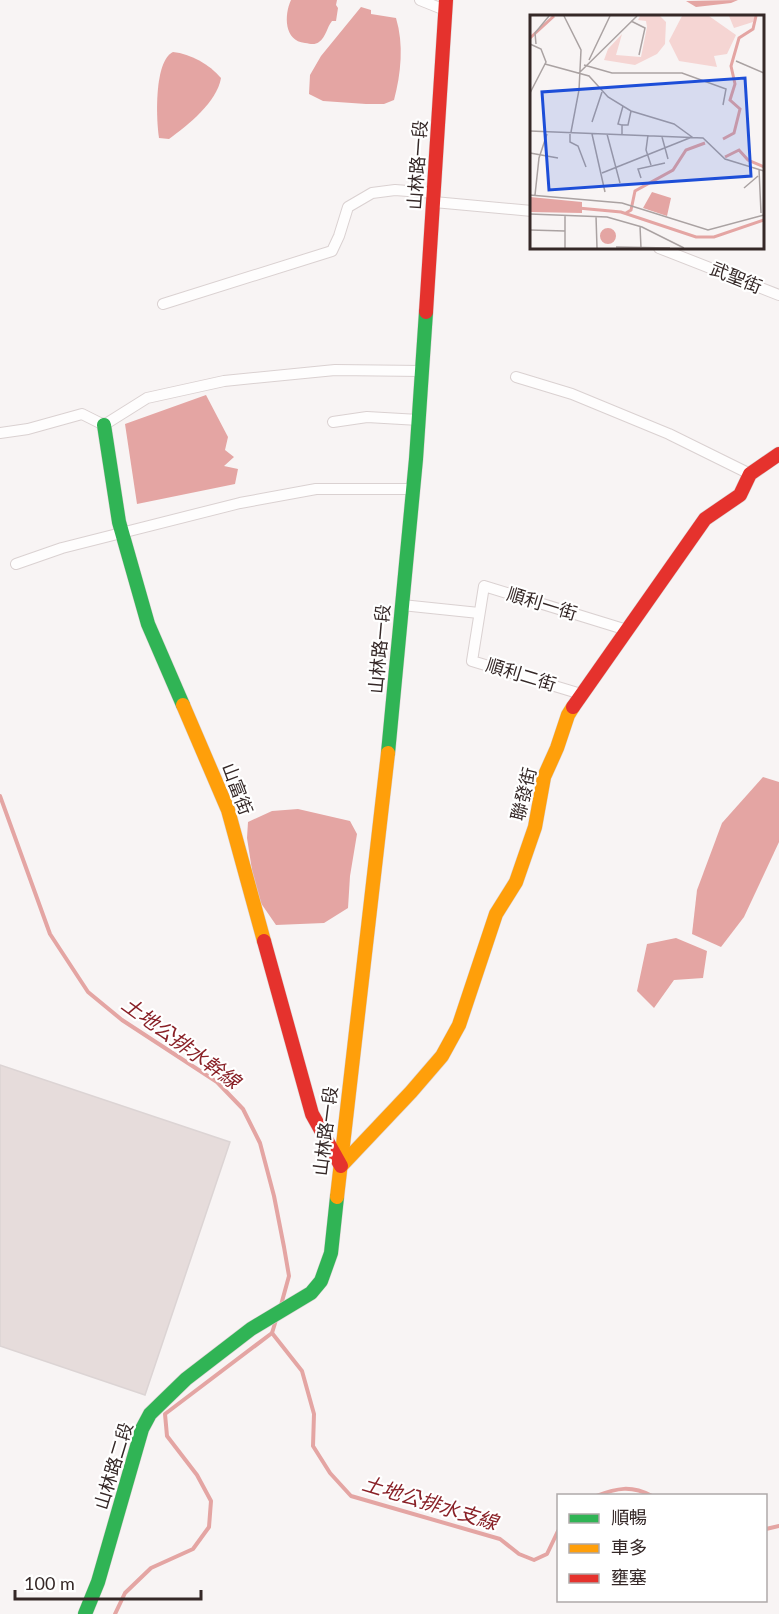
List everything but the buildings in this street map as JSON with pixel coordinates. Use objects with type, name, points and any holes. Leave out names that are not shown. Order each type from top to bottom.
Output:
[{"type":"main road","name":"山林路一段","points":[[311,1293],[321,1281],[331,1253],[392,717],[422,371],[446,5]]},
{"type":"main road","name":"山富街","points":[[104,425],[122,533],[148,624],[228,810],[312,1114],[340,1166]]},
{"type":"main road","name":"聯發街","points":[[340,1166],[442,1056],[459,1025],[496,914],[516,882],[535,827],[544,777],[568,715],[581,693],[705,519],[740,495],[750,474],[779,454]]},
{"type":"main road","name":"山林路二段","points":[[85,1614],[98,1582],[142,1430],[150,1414],[186,1379],[251,1329],[311,1293]]},
{"type":"street","points":[[420,0],[446,5]]},
{"type":"street","points":[[163,304],[332,251],[348,207],[372,193],[395,190],[434,198],[530,211]]},
{"type":"street","name":"武聖街","points":[[662,249],[779,295]]},
{"type":"street","points":[[0,433],[28,429],[82,414],[104,425],[147,398],[224,381],[335,370],[422,371]]},
{"type":"street","points":[[516,377],[572,394],[648,425],[750,474]]},
{"type":"street","points":[[333,422],[367,417],[418,420]]},
{"type":"street","points":[[16,564],[62,548],[240,503],[316,489],[413,489]]},
{"type":"street","name":"順利一街","points":[[479,613],[484,586],[627,630]]},
{"type":"street","points":[[402,605],[479,613]]},
{"type":"street","name":"順利二街","points":[[479,613],[472,661],[581,693]]},
{"type":"shaded area","points":[[291,0],[337,0],[336,21],[332,21],[316,44],[298,41],[289,32],[287,13]]},
{"type":"shaded area","points":[[738,0],[731,3],[696,7],[686,1]]},
{"type":"shaded area","points":[[361,7],[371,10],[371,14],[396,18],[401,59],[394,100],[384,104],[323,101],[309,94],[310,75],[321,56]]},
{"type":"shaded area","points":[[173,52],[199,60],[221,78],[214,96],[193,120],[169,139],[159,138],[157,105],[159,78],[167,57]]},
{"type":"shaded area","points":[[206,395],[228,437],[225,450],[234,457],[224,466],[238,469],[235,484],[137,504],[125,424]]},
{"type":"shaded area","points":[[763,777],[779,782],[779,842],[744,917],[721,947],[692,934],[697,890],[722,823]]},
{"type":"shaded area","points":[[298,809],[350,821],[357,834],[350,876],[348,908],[324,923],[276,925],[256,896],[247,838],[248,822],[272,811]]},
{"type":"shaded area","points":[[676,938],[707,951],[703,978],[674,980],[654,1008],[637,991],[647,944]]},
{"type":"waterway","name":"土地公排水幹線","points":[[0,796],[50,934],[88,992],[122,1020],[217,1082],[243,1109],[260,1143],[284,1247],[289,1276],[281,1305]]},
{"type":"waterway","name":"土地公排水幹線","points":[[115,1614],[125,1593],[151,1568],[193,1549],[209,1527],[211,1501],[197,1475],[167,1436],[165,1414],[272,1333],[276,1320]]},
{"type":"waterway","name":"土地公排水支線","points":[[272,1333],[302,1371],[314,1414],[313,1446],[330,1473],[351,1496],[500,1539],[519,1554],[534,1560],[547,1554],[557,1533]]},
{"type":"waterway","name":"土地公排水支線","points":[[602,1494],[624,1489],[637,1490],[647,1494]]},
{"type":"waterway","name":"土地公排水支線","points":[[767,1529],[779,1526]]},
{"type":"traffic: fast","points":[[388,753],[416,459],[426,312]]},
{"type":"traffic: fast","points":[[104,425],[119,522],[148,624],[183,705]]},
{"type":"traffic: fast","points":[[85,1614],[98,1582],[142,1429],[150,1414],[186,1379],[251,1329],[311,1293],[321,1281],[331,1253],[337,1197]]},
{"type":"traffic: slow","points":[[183,705],[228,810],[264,941]]},
{"type":"traffic: slow","points":[[341,1166],[442,1056],[459,1025],[496,914],[516,882],[535,827],[544,777],[573,707]]},
{"type":"traffic: slow","points":[[337,1197],[388,753]]},
{"type":"traffic: jam","points":[[426,312],[446,0]]},
{"type":"traffic: jam","points":[[573,707],[705,519],[740,495],[750,474],[779,454]]},
{"type":"traffic: jam","points":[[264,941],[312,1114],[341,1166]]}]
